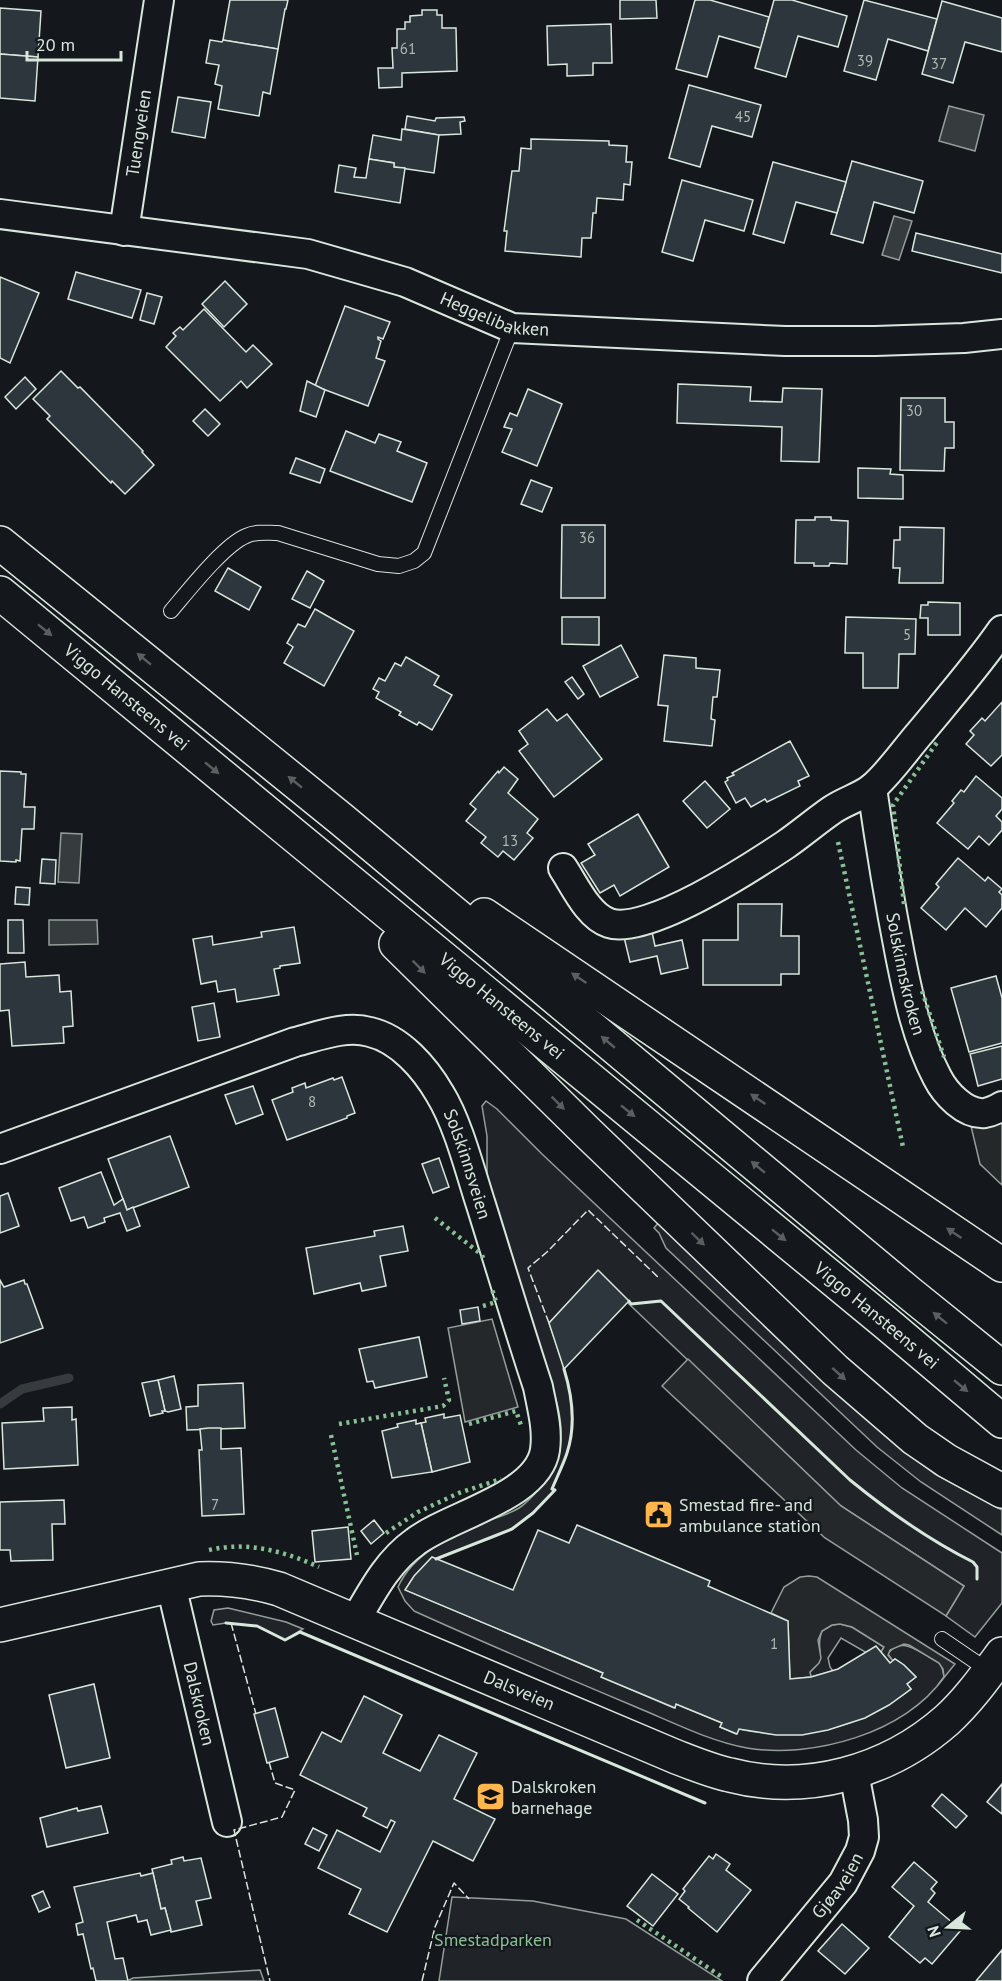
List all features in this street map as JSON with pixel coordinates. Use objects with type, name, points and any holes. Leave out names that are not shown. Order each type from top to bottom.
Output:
[{"type":"main road","points":[[0,543],[341,819],[1002,1368]]},
{"type":"main road","name":"Viggo Hansteens vei","points":[[0,593],[1002,1421]]},
{"type":"main road","points":[[243,793],[596,1141],[835,1370],[915,1439],[947,1461],[1002,1491]]},
{"type":"main road","points":[[341,819],[1002,1265]]},
{"type":"main road","name":"Dalsveien","points":[[0,1625],[199,1579],[219,1578],[258,1583],[279,1588],[674,1756],[732,1776],[768,1780],[827,1779],[854,1773],[899,1754],[932,1732],[960,1707],[996,1662]]},
{"type":"street","name":"Tuengveien","points":[[124,231],[159,0]]},
{"type":"street","name":"Heggelibakken","points":[[0,214],[308,254],[405,282],[512,328],[797,341],[964,338],[1002,334]]},
{"type":"street","points":[[563,868],[591,910],[602,920],[611,924],[623,925],[642,921],[674,909],[729,880],[786,844],[834,809],[872,788],[987,652],[1002,630]]},
{"type":"street","name":"Solskinnskroken","points":[[872,788],[889,900],[906,984],[928,1056],[937,1078],[959,1104],[972,1111],[984,1113],[1002,1106]]},
{"type":"street","name":"Solskinnsveien","points":[[0,1149],[295,1042],[341,1031],[357,1029],[372,1032],[390,1041],[410,1055],[429,1077],[441,1095],[466,1158],[538,1387],[544,1415],[545,1452],[539,1468],[516,1490],[429,1532],[393,1560],[355,1621]]},
{"type":"street","name":"Dalskroken","points":[[171,1585],[227,1822]]},
{"type":"street","name":"Gjøaveien","points":[[762,1981],[843,1883],[860,1851],[864,1837],[863,1820],[854,1773]]},
{"type":"lane","points":[[171,611],[225,550],[237,540],[261,532],[278,533],[378,564],[399,566],[419,558],[424,553],[512,328]]},
{"type":"lane","points":[[942,1639],[996,1662]]},
{"type":"green space","points":[[486,1101],[856,1450],[902,1488],[1002,1553],[1002,1603],[975,1637],[946,1616],[964,1586],[841,1506],[630,1305],[598,1271],[549,1323],[568,1385],[572,1416],[568,1450],[552,1488],[555,1490],[536,1511],[513,1528],[439,1558],[426,1566],[414,1576],[406,1590],[603,1673],[602,1677],[674,1708],[676,1704],[722,1723],[720,1727],[736,1734],[739,1729],[762,1733],[807,1733],[830,1729],[872,1714],[911,1689],[907,1684],[916,1677],[904,1665],[895,1659],[893,1661],[888,1654],[896,1646],[906,1646],[939,1663],[944,1677],[927,1697],[906,1713],[856,1738],[828,1745],[773,1750],[733,1745],[691,1730],[469,1636],[414,1611],[405,1601],[398,1587],[415,1562],[452,1537],[510,1513],[525,1504],[550,1474],[557,1459],[560,1444],[561,1428],[555,1396],[487,1181],[487,1136],[482,1106]]},
{"type":"green space","points":[[659,1222],[880,1431],[935,1474],[1002,1510],[1002,1535],[921,1482],[877,1447],[666,1248],[654,1228]]},
{"type":"green space","points":[[228,1608],[286,1622],[303,1629],[285,1640],[257,1626],[226,1623],[213,1625],[211,1621],[214,1610]]},
{"type":"green space","points":[[832,1625],[852,1627],[884,1647],[881,1652],[867,1653],[841,1638],[828,1658],[833,1671],[811,1677],[810,1672],[819,1661],[822,1631]]},
{"type":"green space","name":"Smestadparken","points":[[452,1897],[533,1901],[626,1919],[722,1981],[439,1981]]},
{"type":"green space","points":[[260,1970],[264,1981],[127,1981],[133,1978]]},
{"type":"shaded area","points":[[949,106],[984,115],[975,151],[939,141]]},
{"type":"shaded area","points":[[894,216],[912,221],[899,260],[882,255]]},
{"type":"shaded area","points":[[61,833],[82,834],[79,883],[58,882]]},
{"type":"shaded area","points":[[49,920],[97,920],[98,944],[49,945]]},
{"type":"shaded area","points":[[1002,1120],[1002,1185],[980,1164],[970,1122]]},
{"type":"shaded area","points":[[492,1319],[518,1407],[465,1422],[448,1328]]},
{"type":"shaded area","points":[[688,1359],[841,1506],[964,1586],[946,1616],[825,1538],[662,1386]]},
{"type":"shaded area","points":[[800,1577],[817,1577],[955,1664],[938,1685],[944,1677],[939,1663],[904,1644],[890,1650],[888,1655],[893,1661],[890,1663],[881,1652],[884,1647],[852,1627],[840,1624],[832,1625],[822,1631],[818,1640],[821,1658],[810,1672],[811,1677],[790,1679],[788,1621],[771,1613],[784,1587]]},
{"type":"building","points":[[230,0],[288,0],[278,49],[223,40]]},
{"type":"building","points":[[620,0],[656,0],[657,18],[620,19]]},
{"type":"building","points":[[695,0],[710,0],[769,17],[761,48],[719,36],[707,77],[676,69]]},
{"type":"building","points":[[774,0],[792,0],[847,16],[838,47],[798,36],[786,77],[755,68]]},
{"type":"building","points":[[864,0],[937,19],[928,51],[888,39],[876,80],[844,71]]},
{"type":"building","points":[[942,1],[1002,18],[1002,52],[965,42],[953,83],[922,74]]},
{"type":"building","points":[[0,8],[41,11],[38,57],[0,54]]},
{"type":"building","points":[[422,10],[437,10],[437,15],[442,15],[442,28],[456,28],[457,71],[402,73],[402,87],[379,88],[378,68],[393,68],[392,48],[397,48],[397,29],[405,29],[405,22],[410,22],[410,16],[422,15]]},
{"type":"building","points":[[611,24],[612,63],[593,63],[593,75],[567,76],[567,64],[548,65],[547,26]]},
{"type":"building","points":[[210,40],[278,49],[270,94],[263,92],[259,116],[218,109],[222,86],[215,84],[219,65],[206,63]]},
{"type":"building","points":[[0,54],[38,57],[35,101],[0,98]]},
{"type":"building","points":[[689,85],[761,105],[752,137],[712,126],[700,167],[669,158]]},
{"type":"building","points":[[178,97],[211,102],[205,138],[172,132]]},
{"type":"building","points":[[407,116],[435,121],[436,118],[464,117],[465,121],[460,122],[461,134],[439,135],[405,129]]},
{"type":"building","points":[[402,129],[439,135],[434,173],[394,167],[394,163],[369,159],[373,135],[401,140]]},
{"type":"building","points":[[531,139],[609,141],[609,145],[627,146],[626,162],[632,162],[630,185],[624,184],[623,200],[597,198],[591,238],[582,238],[581,257],[505,251],[507,231],[504,231],[512,171],[519,171],[521,148],[531,149]]},
{"type":"building","points":[[369,159],[394,163],[394,167],[405,168],[400,203],[335,192],[339,165],[356,168],[354,177],[366,178]]},
{"type":"building","points":[[852,161],[923,181],[914,213],[874,202],[863,243],[831,234]]},
{"type":"building","points":[[773,162],[846,182],[837,213],[796,202],[784,243],[753,234]]},
{"type":"building","points":[[682,180],[753,200],[744,231],[705,220],[693,261],[662,252]]},
{"type":"building","points":[[916,233],[1002,254],[1002,273],[912,251]]},
{"type":"building","points":[[76,272],[141,290],[132,318],[68,299]]},
{"type":"building","points":[[0,277],[39,293],[10,363],[0,358]]},
{"type":"building","points":[[225,281],[247,304],[224,327],[202,304]]},
{"type":"building","points":[[147,293],[162,297],[154,324],[140,320]]},
{"type":"building","points":[[345,306],[390,322],[383,339],[378,337],[381,341],[376,358],[385,361],[368,406],[315,386]]},
{"type":"building","points":[[204,309],[246,352],[253,345],[272,364],[247,388],[241,381],[220,401],[166,347],[176,336],[173,333],[180,327],[183,330]]},
{"type":"building","points":[[61,371],[78,388],[80,387],[154,465],[125,494],[47,419],[50,416],[33,399]]},
{"type":"building","points":[[25,377],[36,389],[16,409],[5,397]]},
{"type":"building","points":[[307,381],[325,390],[316,417],[300,411]]},
{"type":"building","points":[[678,384],[751,387],[750,401],[782,402],[783,388],[822,389],[819,462],[781,461],[782,427],[677,423]]},
{"type":"building","points":[[528,389],[562,404],[537,466],[502,452],[512,429],[504,427],[510,413],[517,416]]},
{"type":"building","points":[[901,398],[945,398],[945,422],[954,422],[954,448],[945,448],[944,471],[900,470]]},
{"type":"building","points":[[205,409],[220,424],[208,436],[193,421]]},
{"type":"building","points":[[346,431],[375,443],[379,434],[401,442],[397,451],[427,463],[412,502],[330,471]]},
{"type":"building","points":[[296,458],[325,469],[320,483],[290,473]]},
{"type":"building","points":[[858,468],[891,469],[890,474],[903,475],[903,499],[858,498]]},
{"type":"building","points":[[531,480],[552,488],[542,512],[521,504]]},
{"type":"building","points":[[815,517],[831,517],[831,520],[848,521],[847,564],[830,563],[829,566],[814,566],[814,563],[795,563],[796,520],[815,520]]},
{"type":"building","points":[[562,525],[605,525],[605,598],[561,598]]},
{"type":"building","points":[[900,527],[944,528],[943,583],[899,583],[900,568],[893,568],[894,540],[900,540]]},
{"type":"building","points":[[228,568],[261,587],[249,610],[215,591]]},
{"type":"building","points":[[307,571],[324,581],[310,608],[292,599]]},
{"type":"building","points":[[928,602],[960,603],[960,635],[928,635],[928,618],[920,618],[921,605],[928,605]]},
{"type":"building","points":[[315,609],[354,631],[324,686],[284,663],[293,647],[287,643],[298,624],[305,627]]},
{"type":"building","points":[[562,617],[599,617],[599,645],[562,644]]},
{"type":"building","points":[[846,617],[916,619],[915,654],[899,654],[898,688],[863,688],[863,653],[845,653]]},
{"type":"building","points":[[621,645],[638,677],[600,697],[583,666]]},
{"type":"building","points":[[664,655],[696,658],[696,668],[720,670],[717,697],[713,697],[711,719],[715,720],[712,746],[664,741],[668,706],[658,705]]},
{"type":"building","points":[[406,657],[439,676],[434,685],[452,695],[432,730],[419,722],[417,725],[399,715],[401,712],[376,698],[379,692],[373,689],[379,678],[385,681],[395,663],[401,666]]},
{"type":"building","points":[[572,677],[584,694],[578,699],[565,682]]},
{"type":"building","points":[[1002,702],[1002,755],[991,766],[966,744],[974,735],[970,731],[982,718],[985,721]]},
{"type":"building","points":[[547,709],[557,721],[567,714],[602,759],[554,797],[519,751],[528,744],[519,731]]},
{"type":"building","points":[[790,741],[809,776],[798,781],[800,786],[767,802],[765,799],[751,807],[745,798],[736,803],[725,782],[727,778]]},
{"type":"building","points":[[504,767],[518,779],[508,793],[538,819],[527,833],[533,838],[514,860],[503,851],[498,857],[481,843],[486,837],[466,821],[476,809],[470,804]]},
{"type":"building","points":[[0,771],[26,774],[24,807],[35,807],[34,829],[22,829],[20,861],[16,860],[16,862],[0,861]]},
{"type":"building","points":[[976,776],[1002,798],[1002,809],[996,816],[1002,822],[1002,830],[989,845],[979,836],[968,849],[937,823],[954,803],[952,801],[961,790],[964,792]]},
{"type":"building","points":[[705,781],[730,809],[707,828],[683,801]]},
{"type":"building","points":[[638,814],[669,867],[620,896],[614,885],[600,893],[581,863],[595,855],[588,844]]},
{"type":"building","points":[[958,858],[985,881],[988,877],[1002,889],[999,892],[1002,895],[1002,908],[986,927],[965,908],[946,930],[921,908],[939,887],[936,884]]},
{"type":"building","points":[[42,859],[56,860],[55,884],[40,883]]},
{"type":"building","points":[[16,887],[30,888],[29,905],[15,904]]},
{"type":"building","points":[[738,904],[782,904],[781,936],[799,936],[799,974],[781,974],[781,985],[703,985],[703,940],[738,940]]},
{"type":"building","points":[[8,920],[23,920],[24,953],[8,953]]},
{"type":"building","points":[[294,927],[300,963],[274,969],[279,995],[237,1002],[235,989],[218,992],[216,981],[201,984],[193,939],[212,936],[213,945],[262,937],[261,932]]},
{"type":"building","points":[[652,932],[655,946],[682,940],[688,968],[661,974],[657,956],[630,962],[624,937]]},
{"type":"building","points":[[25,962],[26,977],[59,975],[60,992],[71,991],[73,1026],[63,1027],[64,1043],[12,1046],[9,1010],[0,1011],[0,964]]},
{"type":"building","points":[[996,976],[1002,998],[1002,1043],[969,1052],[951,988]]},
{"type":"building","points":[[214,1003],[220,1037],[198,1041],[192,1007]]},
{"type":"building","points":[[1002,1046],[1002,1079],[978,1086],[970,1054]]},
{"type":"building","points":[[342,1077],[355,1113],[287,1140],[272,1100],[293,1092],[292,1088],[305,1083],[306,1088]]},
{"type":"building","points":[[253,1086],[263,1114],[236,1124],[225,1095]]},
{"type":"building","points":[[170,1136],[189,1187],[127,1210],[108,1159]]},
{"type":"building","points":[[439,1158],[449,1187],[433,1193],[422,1164]]},
{"type":"building","points":[[101,1172],[114,1205],[123,1199],[127,1210],[133,1207],[140,1226],[127,1231],[120,1213],[104,1218],[105,1222],[88,1228],[84,1217],[71,1221],[59,1188]]},
{"type":"building","points":[[8,1193],[19,1226],[0,1233],[0,1196]]},
{"type":"building","points":[[403,1226],[408,1251],[380,1256],[386,1286],[362,1291],[360,1283],[314,1294],[306,1248],[375,1236],[374,1231]]},
{"type":"building","points":[[598,1270],[629,1301],[564,1369],[549,1323]]},
{"type":"building","points":[[0,1280],[4,1287],[24,1280],[43,1328],[0,1343]]},
{"type":"building","points":[[478,1307],[480,1321],[462,1324],[460,1310]]},
{"type":"building","points":[[419,1337],[427,1377],[375,1388],[373,1381],[367,1382],[359,1349]]},
{"type":"building","points":[[174,1376],[181,1409],[168,1412],[165,1411],[158,1380]]},
{"type":"building","points":[[158,1380],[165,1411],[150,1416],[142,1383]]},
{"type":"building","points":[[243,1383],[245,1428],[187,1430],[186,1407],[198,1406],[198,1385]]},
{"type":"building","points":[[72,1407],[72,1420],[76,1419],[78,1465],[4,1469],[2,1423],[44,1421],[43,1408]]},
{"type":"building","points":[[444,1414],[444,1418],[460,1415],[470,1462],[432,1472],[421,1423],[426,1422],[425,1418]]},
{"type":"building","points":[[416,1420],[416,1424],[421,1423],[432,1472],[392,1478],[382,1431],[398,1427],[397,1424]]},
{"type":"building","points":[[221,1428],[221,1449],[241,1448],[244,1514],[202,1516],[200,1429]]},
{"type":"building","points":[[64,1500],[65,1524],[52,1524],[53,1560],[11,1561],[10,1550],[0,1550],[0,1502]]},
{"type":"building","points":[[374,1520],[384,1533],[371,1544],[361,1531]]},
{"type":"building","points":[[577,1525],[710,1581],[708,1586],[788,1621],[790,1679],[811,1677],[838,1669],[876,1646],[890,1663],[895,1659],[916,1677],[907,1684],[911,1689],[889,1705],[865,1718],[828,1730],[802,1735],[776,1735],[739,1729],[737,1734],[720,1727],[722,1723],[676,1704],[675,1708],[601,1677],[603,1673],[405,1590],[414,1576],[432,1557],[513,1590],[538,1530],[569,1543]]},
{"type":"building","points":[[348,1527],[351,1559],[315,1562],[312,1531]]},
{"type":"building","points":[[94,1684],[110,1758],[66,1768],[49,1695]]},
{"type":"building","points":[[364,1696],[402,1715],[383,1753],[420,1771],[439,1735],[477,1753],[454,1799],[495,1819],[473,1861],[433,1841],[387,1932],[349,1914],[361,1889],[318,1868],[337,1830],[380,1852],[395,1822],[391,1820],[387,1828],[363,1816],[367,1808],[300,1775],[322,1732],[341,1742]]},
{"type":"building","points":[[275,1708],[288,1757],[267,1763],[254,1714]]},
{"type":"building","points":[[1002,1784],[1002,1814],[987,1802]]},
{"type":"building","points":[[942,1794],[967,1816],[956,1828],[932,1806]]},
{"type":"building","points":[[101,1806],[108,1833],[47,1847],[40,1818],[77,1808],[78,1811]]},
{"type":"building","points":[[313,1828],[327,1835],[319,1851],[305,1844]]},
{"type":"building","points":[[716,1854],[730,1864],[726,1870],[751,1890],[717,1932],[679,1899],[685,1891],[683,1889],[709,1856],[713,1859]]},
{"type":"building","points":[[183,1857],[184,1861],[201,1858],[211,1898],[196,1901],[202,1925],[171,1932],[165,1908],[161,1909],[152,1869],[172,1864],[171,1860]]},
{"type":"building","points":[[914,1862],[937,1882],[931,1889],[935,1893],[928,1902],[961,1930],[932,1964],[925,1958],[920,1963],[889,1937],[914,1906],[892,1887]]},
{"type":"building","points":[[140,1873],[141,1876],[153,1873],[161,1909],[165,1908],[171,1930],[151,1935],[147,1920],[138,1922],[136,1915],[107,1922],[115,1959],[123,1958],[128,1981],[96,1981],[83,1934],[78,1935],[76,1924],[83,1922],[74,1887]]},
{"type":"building","points":[[652,1874],[678,1894],[653,1926],[627,1906]]},
{"type":"building","points":[[43,1891],[50,1907],[39,1912],[32,1896]]},
{"type":"building","points":[[842,1924],[869,1948],[845,1974],[818,1951]]},
{"type":"building","points":[[1002,1950],[1002,1981],[976,1981]]},
{"type":"waterway","points":[[0,1404],[22,1389],[69,1378]]},
{"type":"hedge","points":[[904,904],[893,805],[938,741]]},
{"type":"hedge","points":[[838,842],[903,1147]]},
{"type":"hedge","points":[[922,991],[944,1057]]},
{"type":"hedge","points":[[435,1218],[483,1258]]},
{"type":"hedge","points":[[483,1306],[496,1302],[492,1289]]},
{"type":"hedge","points":[[339,1424],[443,1406],[449,1400],[444,1378]]},
{"type":"hedge","points":[[469,1424],[516,1411],[522,1428]]},
{"type":"hedge","points":[[331,1435],[357,1555]]},
{"type":"hedge","points":[[386,1533],[418,1512],[459,1493],[501,1479]]},
{"type":"hedge","points":[[209,1550],[223,1547],[265,1549],[292,1556],[319,1567]]},
{"type":"hedge","points":[[637,1920],[722,1977]]},
{"type":"fence","points":[[549,1323],[528,1268],[588,1210],[660,1279]]},
{"type":"fence","points":[[226,1623],[257,1626],[285,1640],[300,1632],[705,1803]]},
{"type":"fence","points":[[231,1623],[256,1714]]},
{"type":"fence","points":[[269,1762],[275,1783],[295,1790],[282,1817],[234,1830],[270,1981]]},
{"type":"fence","points":[[422,1981],[435,1927],[454,1883],[469,1899]]},
{"type":"wall","points":[[629,1301],[631,1304],[661,1301],[850,1480],[909,1524],[973,1562],[977,1567],[977,1579]]},
{"type":"wall","points":[[436,1559],[512,1529],[533,1513],[555,1490],[552,1489],[570,1443],[572,1421],[571,1400],[564,1369]]},
{"type":"wall","points":[[226,1623],[257,1626],[285,1640],[300,1632],[705,1803]]},
{"type":"place","name":"Smestad fire- and ambulance station","points":[[658,1515]]},
{"type":"place","name":"Dalskroken barnehage","points":[[490,1797]]}]
